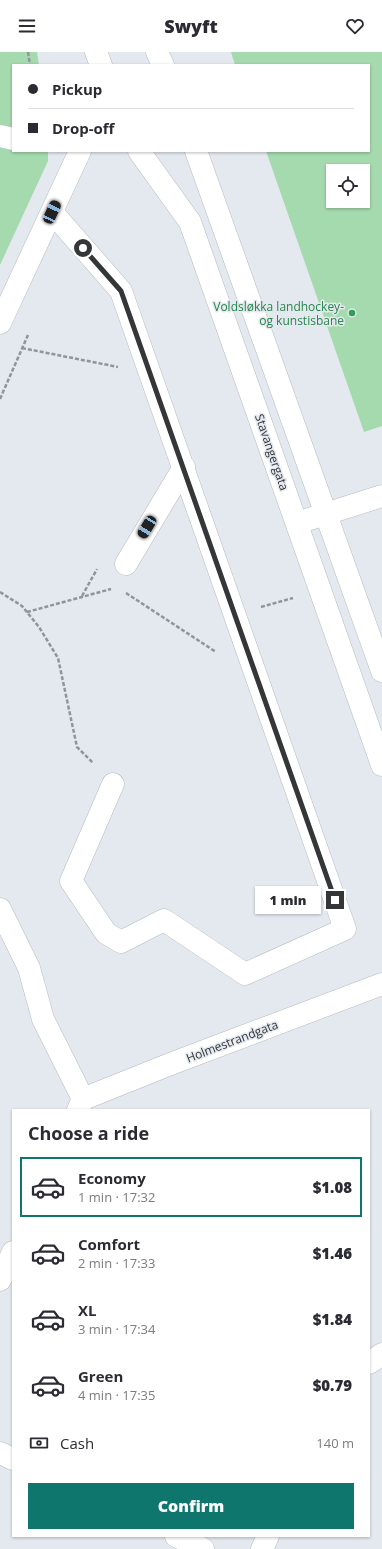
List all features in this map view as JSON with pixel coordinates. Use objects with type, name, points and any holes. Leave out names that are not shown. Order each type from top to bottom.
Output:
[{"type":"main road","points":[[96,52],[101,64]]},
{"type":"main road","points":[[157,52],[163,64]]},
{"type":"main road","points":[[0,136],[12,139]]},
{"type":"main road","points":[[0,323],[80,152]]},
{"type":"main road","name":"Stavangergata","points":[[140,152],[190,222],[382,765]]},
{"type":"main road","points":[[196,152],[382,672]]},
{"type":"main road","points":[[52,212],[121,291],[345,929],[245,974],[164,920],[121,942],[106,932],[71,881],[113,784]]},
{"type":"main road","points":[[126,564],[184,467]]},
{"type":"main road","points":[[297,523],[327,515],[382,496]]},
{"type":"main road","name":"Holmestrandgata","points":[[0,909],[29,968],[43,1018],[80,1105],[173,1063],[382,984]]},
{"type":"main road","points":[[0,1280],[12,1254]]},
{"type":"main road","points":[[370,1362],[382,1354]]},
{"type":"main road","points":[[0,1453],[12,1459]]},
{"type":"main road","points":[[178,1537],[203,1549]]},
{"type":"main road","points":[[262,1549],[268,1537]]},
{"type":"path","points":[[28,52],[30,64]]},
{"type":"path","points":[[22,348],[151,374]]},
{"type":"path","points":[[27,612],[117,587]]},
{"type":"path","points":[[123,591],[216,652],[240,627]]},
{"type":"path","points":[[0,592],[22,606],[39,627],[58,658],[77,747],[113,784]]},
{"type":"path","points":[[272,604],[293,598]]},
{"type":"green space","points":[[0,52],[37,52],[39,64],[12,64],[12,152],[48,152],[48,161],[0,265]]},
{"type":"green space","name":"Voldsløkka landhockey- og kunstisbane","points":[[231,52],[382,52],[382,426],[364,432],[266,152],[370,152],[370,64],[235,64]]},
{"type":"place","name":"Voldsløkka landhockey- og kunstisbane","points":[[352,313]]},
{"type":"route","points":[[83,248],[121,291],[335,900]]}]
